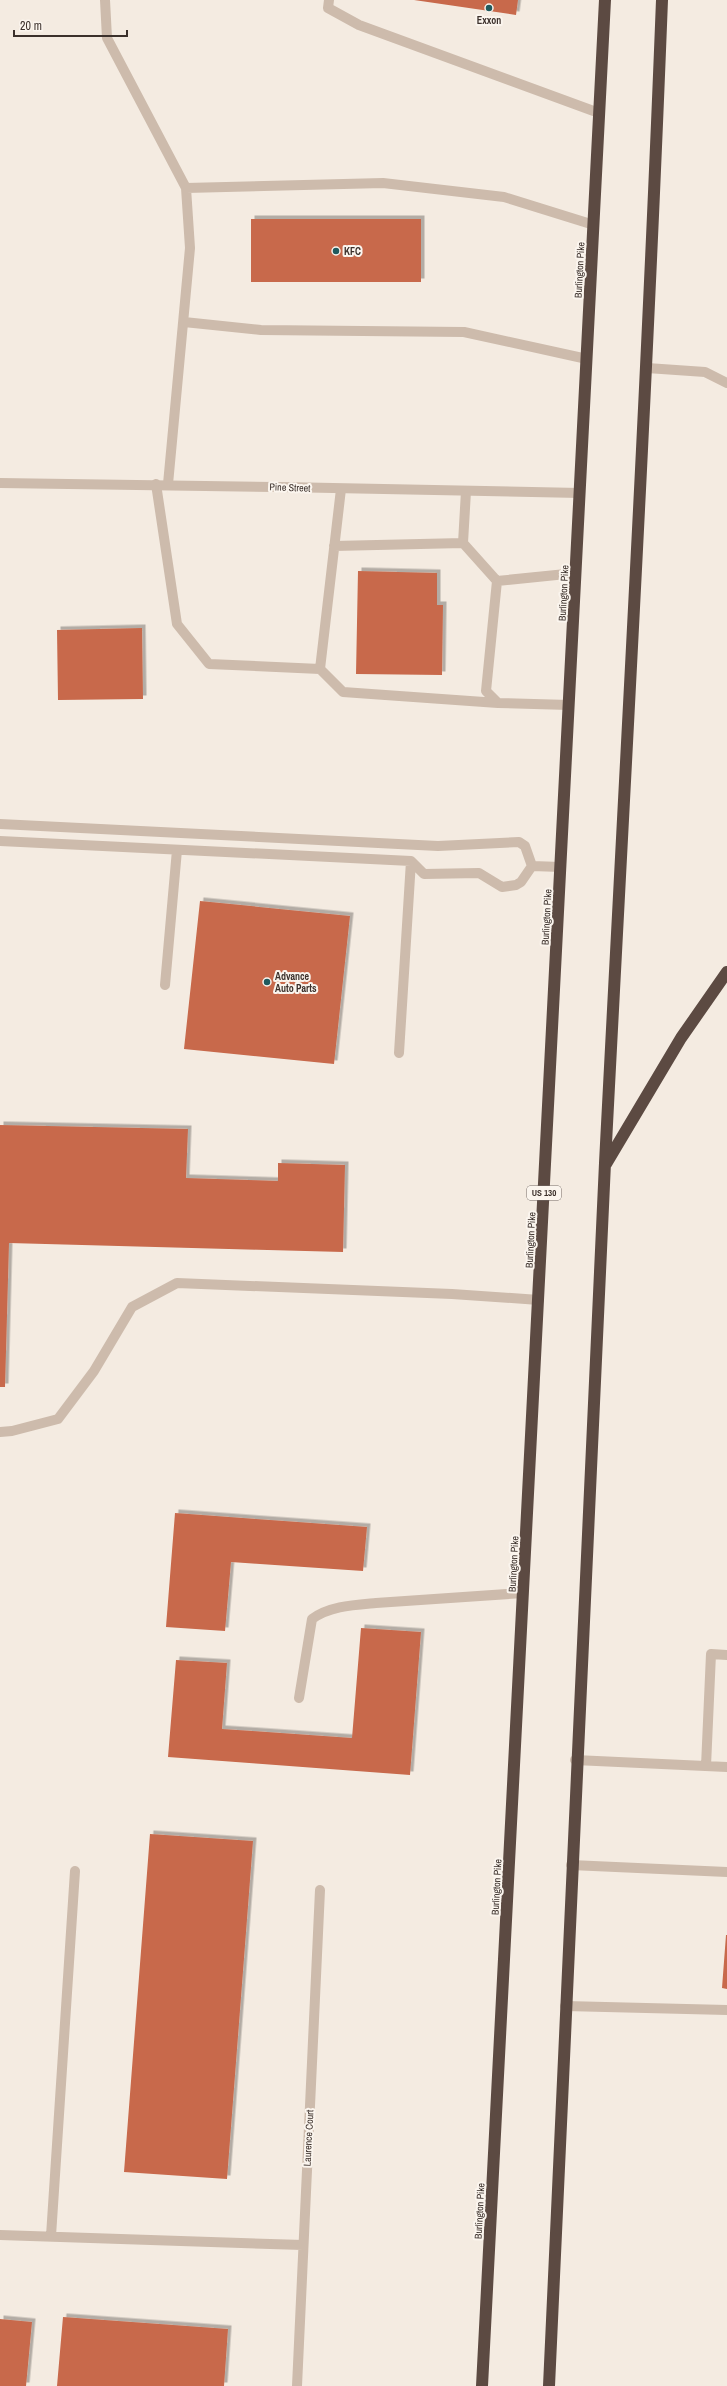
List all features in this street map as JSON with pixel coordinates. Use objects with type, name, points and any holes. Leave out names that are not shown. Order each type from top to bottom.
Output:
[{"type":"highway","name":"Burlington Pike","points":[[482,2386],[605,0]]},
{"type":"highway","points":[[549,2386],[575,1760],[604,1167],[647,368],[662,0]]},
{"type":"highway","points":[[604,1167],[681,1038],[727,972]]},
{"type":"street","points":[[105,0],[107,38],[186,188],[190,248],[168,484]]},
{"type":"street","points":[[330,0],[328,8],[358,25],[599,113]]},
{"type":"street","points":[[186,188],[383,183],[504,197],[594,225]]},
{"type":"street","points":[[184,322],[261,330],[464,332],[587,359]]},
{"type":"street","points":[[647,368],[705,372],[727,383]]},
{"type":"street","name":"Pine Street","points":[[0,483],[168,484],[340,489],[580,493]]},
{"type":"street","points":[[156,484],[177,624],[209,664],[320,669],[343,692],[498,703],[569,705]]},
{"type":"street","points":[[320,669],[340,489]]},
{"type":"street","points":[[466,491],[463,542],[497,581],[486,691],[498,703]]},
{"type":"street","points":[[334,546],[463,542]]},
{"type":"street","points":[[497,581],[576,573]]},
{"type":"street","points":[[0,824],[438,846],[519,842],[525,846],[532,866]]},
{"type":"street","points":[[0,841],[411,861],[424,874],[480,873],[502,887],[516,885],[532,866]]},
{"type":"street","points":[[165,985],[176,850]]},
{"type":"street","points":[[399,1053],[411,861]]},
{"type":"street","points":[[532,866],[560,867]]},
{"type":"street","points":[[0,1432],[12,1431],[58,1419],[94,1371],[132,1307],[178,1283],[452,1294],[539,1300]]},
{"type":"street","points":[[299,1698],[312,1619],[321,1613],[360,1604],[523,1593]]},
{"type":"street","points":[[706,1766],[711,1654],[727,1655]]},
{"type":"street","points":[[575,1760],[727,1767]]},
{"type":"street","points":[[571,1865],[727,1872]]},
{"type":"street","points":[[51,2236],[75,1871]]},
{"type":"street","name":"Laurence Court","points":[[297,2386],[320,1890]]},
{"type":"street","points":[[565,2006],[727,2010]]},
{"type":"street","points":[[0,2234],[303,2245]]},
{"type":"building","name":"Exxon","points":[[414,0],[518,0],[516,15]]},
{"type":"building","name":"KFC","points":[[251,219],[421,219],[421,282],[251,282]]},
{"type":"building","points":[[358,571],[437,573],[437,605],[443,605],[442,675],[356,674]]},
{"type":"building","points":[[142,628],[143,699],[58,700],[57,630]]},
{"type":"building","name":"Advance Auto Parts","points":[[200,901],[350,916],[334,1064],[184,1049]]},
{"type":"building","points":[[0,1125],[188,1129],[186,1178],[278,1181],[278,1163],[345,1165],[343,1252],[9,1243],[5,1387],[0,1387]]},
{"type":"building","points":[[175,1513],[367,1527],[363,1571],[231,1562],[225,1631],[166,1627]]},
{"type":"building","points":[[361,1628],[421,1632],[410,1775],[168,1757],[176,1660],[227,1663],[222,1729],[352,1738]]},
{"type":"building","points":[[150,1834],[253,1841],[227,2179],[124,2172]]},
{"type":"building","points":[[727,1935],[727,1989],[722,1988]]},
{"type":"building","points":[[63,2317],[228,2329],[224,2386],[57,2386]]},
{"type":"building","points":[[0,2319],[32,2322],[26,2386],[0,2386]]},
{"type":"place","name":"Exxon","points":[[489,8]]},
{"type":"place","name":"KFC","points":[[336,251]]},
{"type":"place","name":"Advance Auto Parts","points":[[267,982]]}]
